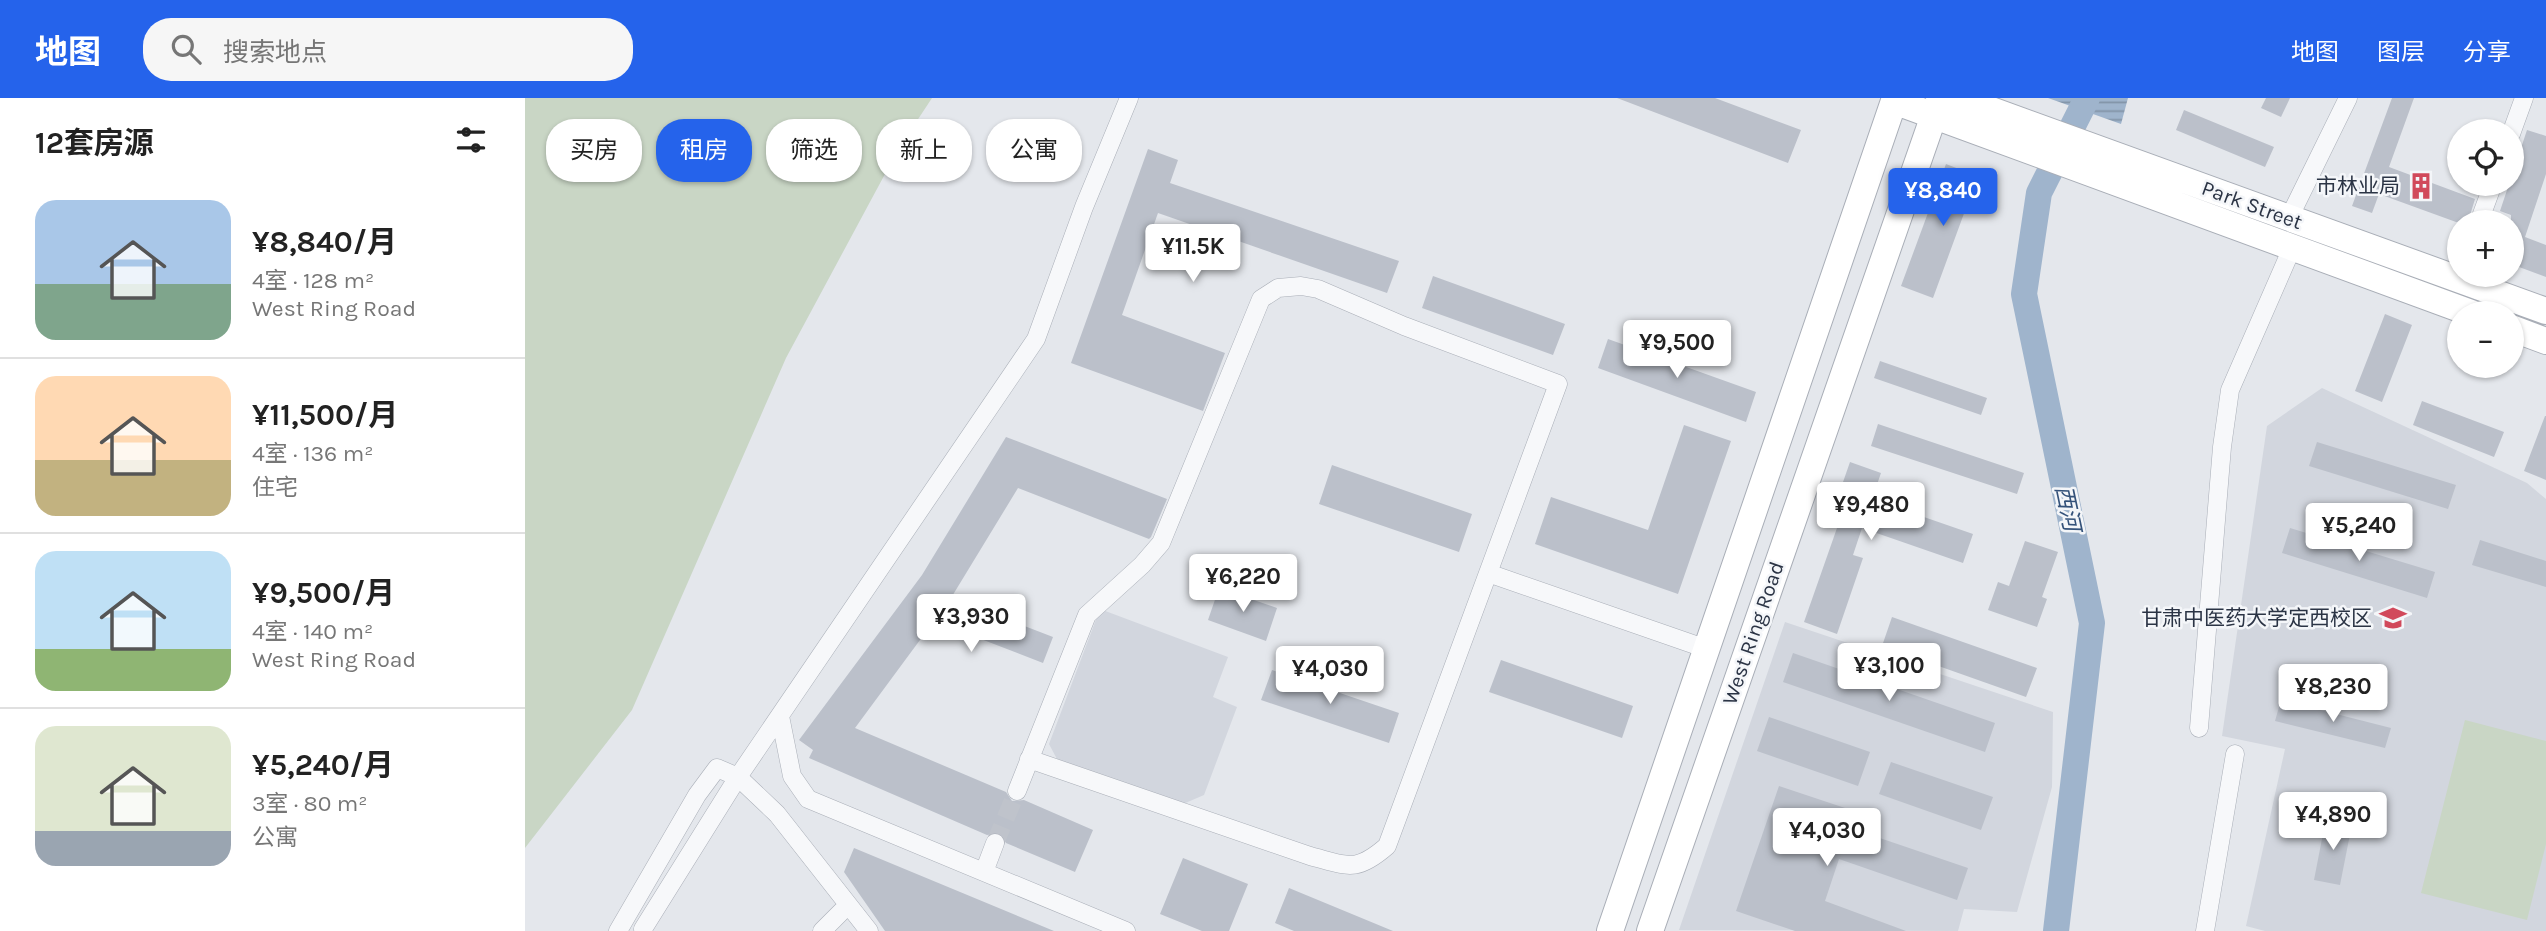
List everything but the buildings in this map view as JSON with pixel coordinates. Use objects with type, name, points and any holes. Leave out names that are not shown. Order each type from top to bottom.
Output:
[{"type":"main road","name":"Park Street","points":[[1958,98],[2019,134]]},
{"type":"main road","name":"Park Street","points":[[1892,99],[1937,107],[2128,174],[2292,248],[2447,304]]},
{"type":"main road","name":"West Ring Road","points":[[1610,931],[1892,99]]},
{"type":"main road","name":"West Ring Road","points":[[1650,931],[1937,107]]},
{"type":"main road","name":"Park Street","points":[[2128,174],[2289,218],[2447,273]]},
{"type":"main road","name":"Park Street","points":[[2484,287],[2546,311]]},
{"type":"main road","points":[[2524,333],[2546,341]]},
{"type":"street","points":[[643,929],[739,777],[1036,339],[1084,207],[1129,98]]},
{"type":"street","points":[[2289,218],[2348,98]]},
{"type":"street","points":[[2516,119],[2524,98]]},
{"type":"street","points":[[2199,728],[2222,447],[2230,390],[2292,248]]},
{"type":"street","points":[[1017,791],[1029,759],[1087,615],[1142,565],[1161,543],[1261,299],[1278,288],[1301,286],[1318,289],[1404,326],[1558,384],[1387,845],[1367,863],[1351,867],[1310,856],[1029,759]]},
{"type":"street","points":[[1488,573],[1707,649]]},
{"type":"street","points":[[780,716],[792,776],[808,799],[1126,931]]},
{"type":"street","points":[[2206,931],[2235,754]]},
{"type":"street","points":[[618,931],[697,795],[717,768],[739,777],[777,814],[869,931]]},
{"type":"street","points":[[984,872],[995,843]]},
{"type":"street","points":[[822,931],[847,906]]},
{"type":"shaded area","name":"甘肃中医药大学定西校区","points":[[2322,388],[2527,483],[2546,499],[2546,931],[2265,931],[2246,926],[2285,749],[2222,736],[2267,426]]},
{"type":"shaded area","points":[[1100,609],[1228,657],[1213,697],[1237,707],[1204,795],[1183,804],[1058,761],[1049,744]]},
{"type":"shaded area","points":[[1785,622],[2053,712],[2052,787],[2017,912],[1964,909],[1958,931],[1679,930]]},
{"type":"green space","points":[[525,98],[932,98],[918,119],[876,119],[876,182],[881,182],[786,358],[632,710],[525,848]]},
{"type":"green space","points":[[2465,720],[2546,741],[2546,844],[2527,920],[2421,893]]},
{"type":"water","points":[[2048,98],[2128,98],[2121,124]]},
{"type":"waterway","name":"西河","points":[[2056,931],[2092,623],[2024,294],[2039,193],[2087,98]]},
{"type":"tunnel","points":[[995,843],[1017,791]]},
{"type":"place","name":"市林业局","points":[[2421,186]]},
{"type":"place","name":"甘肃中医药大学定西校区","points":[[2393,618]]}]
